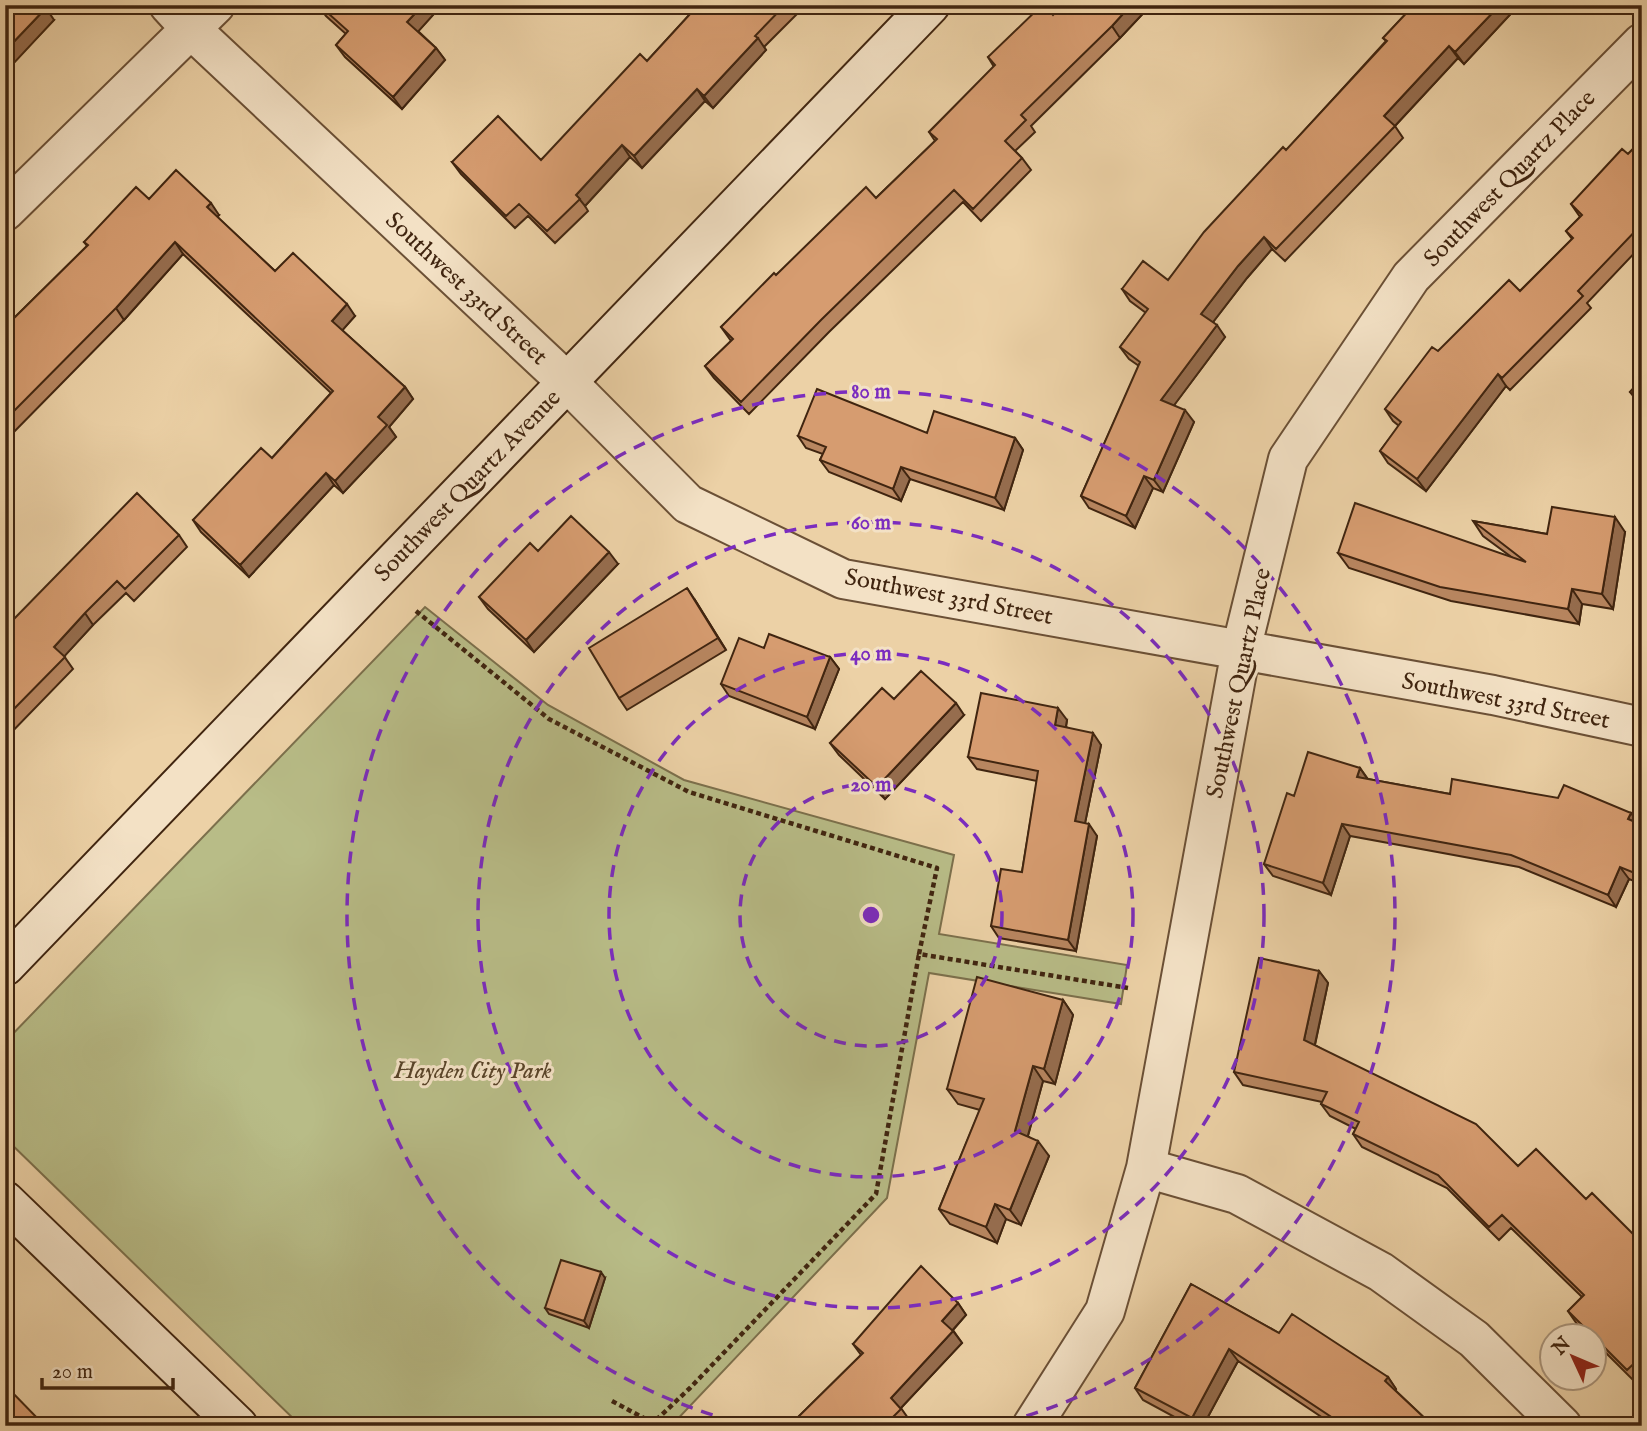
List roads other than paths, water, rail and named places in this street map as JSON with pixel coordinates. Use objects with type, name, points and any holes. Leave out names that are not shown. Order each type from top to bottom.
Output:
[{"type":"street","name":"Southwest Quartz Avenue","points":[[5,966],[930,5]]},
{"type":"street","name":"Southwest 33rd Street","points":[[192,13],[567,382],[688,505],[843,579],[1493,695],[1642,727]]},
{"type":"street","points":[[5,211],[192,13]]},
{"type":"street","name":"Southwest Quartz Place","points":[[1032,1426],[1105,1311],[1146,1168],[1241,650],[1288,459],[1411,278],[1642,43]]},
{"type":"street","points":[[1146,1168],[1237,1194],[1381,1272],[1474,1339],[1562,1426]]},
{"type":"street","points":[[5,1201],[238,1426]]},
{"type":"park label","name":"Hayden City Park","points":[[473,1070]]}]
